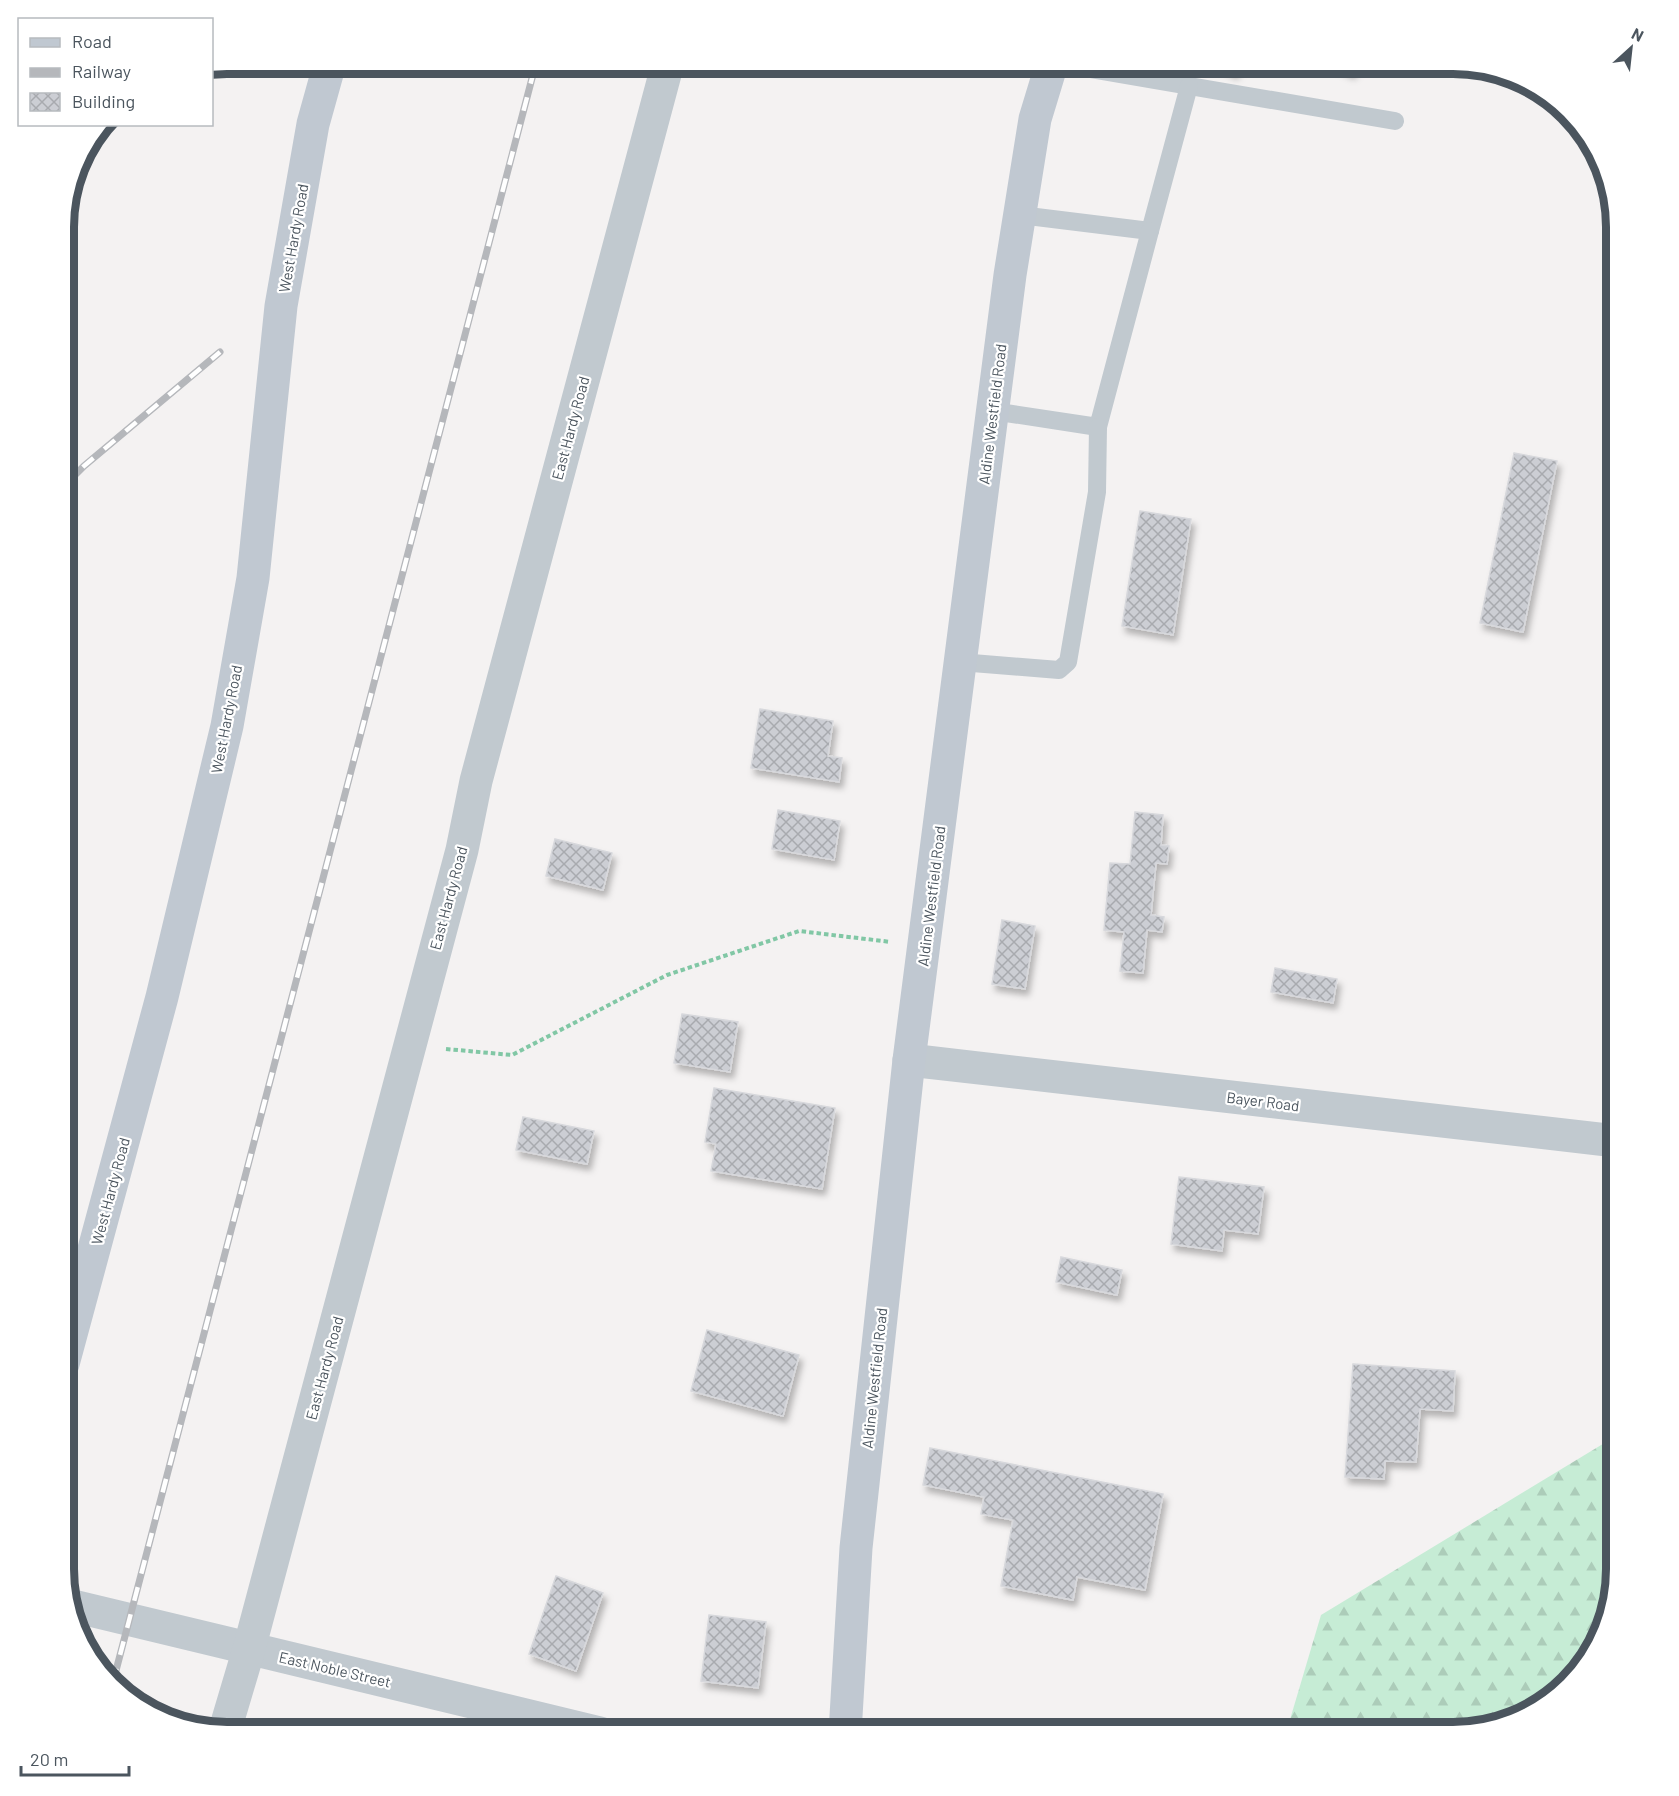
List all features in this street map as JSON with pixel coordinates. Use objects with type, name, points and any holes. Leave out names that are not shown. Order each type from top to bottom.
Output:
[{"type":"main road","name":"West Hardy Road","points":[[74,1323],[162,997],[227,726],[253,578],[280,306],[313,124],[327,74]]},
{"type":"main road","name":"Aldine Westfield Road","points":[[845,1722],[856,1548],[909,1060],[1020,215],[1035,119],[1050,74]]},
{"type":"street","name":"East Hardy Road","points":[[227,1722],[249,1649],[462,850],[476,781],[665,74]]},
{"type":"street","name":"Bayer Road","points":[[909,1060],[1606,1140]]},
{"type":"street","name":"East Noble Street","points":[[78,1607],[554,1722]]},
{"type":"lane","points":[[1118,74],[1395,121]]},
{"type":"lane","points":[[960,662],[1059,670],[1068,662],[1096,492],[1098,427],[1188,86]]},
{"type":"lane","points":[[1020,215],[1149,231]]},
{"type":"lane","points":[[993,411],[1098,427]]},
{"type":"path","points":[[410,1045],[512,1055],[667,975],[799,931],[924,946]]},
{"type":"green space","points":[[1606,1442],[1606,1569],[1603,1599],[1590,1637],[1574,1663],[1561,1678],[1537,1697],[1520,1707],[1482,1720],[1289,1722],[1321,1615]]},
{"type":"building","points":[[1514,453],[1557,461],[1523,632],[1480,623]]},
{"type":"building","points":[[1140,511],[1191,519],[1173,635],[1122,626]]},
{"type":"building","points":[[760,709],[833,721],[828,756],[842,758],[839,782],[751,768]]},
{"type":"building","points":[[778,810],[840,821],[834,860],[772,849]]},
{"type":"building","points":[[1135,812],[1163,815],[1161,845],[1169,846],[1167,864],[1156,863],[1151,915],[1164,917],[1162,932],[1147,930],[1143,973],[1120,971],[1124,932],[1104,930],[1110,863],[1130,864]]},
{"type":"building","points":[[555,839],[612,853],[603,890],[546,876]]},
{"type":"building","points":[[1002,920],[1035,926],[1025,989],[992,984]]},
{"type":"building","points":[[1275,968],[1337,979],[1333,1003],[1271,992]]},
{"type":"building","points":[[682,1014],[738,1022],[730,1072],[674,1063]]},
{"type":"building","points":[[714,1088],[835,1108],[822,1189],[711,1171],[716,1144],[705,1142]]},
{"type":"building","points":[[523,1117],[594,1131],[587,1164],[516,1150]]},
{"type":"building","points":[[1179,1177],[1264,1187],[1258,1234],[1224,1230],[1222,1251],[1171,1244]]},
{"type":"building","points":[[1061,1257],[1122,1270],[1117,1295],[1056,1282]]},
{"type":"building","points":[[707,1330],[799,1355],[783,1416],[691,1391]]},
{"type":"building","points":[[1353,1364],[1455,1371],[1453,1411],[1420,1409],[1416,1462],[1385,1461],[1384,1479],[1345,1477]]},
{"type":"building","points":[[930,1448],[1163,1494],[1145,1590],[1077,1577],[1073,1600],[1001,1586],[1013,1520],[981,1514],[984,1497],[923,1485]]},
{"type":"building","points":[[556,1576],[603,1593],[576,1671],[529,1654]]},
{"type":"building","points":[[709,1615],[766,1622],[758,1688],[701,1681]]},
{"type":"railway","points":[[115,1673],[533,74]]},
{"type":"railway","points":[[74,476],[220,352]]}]
